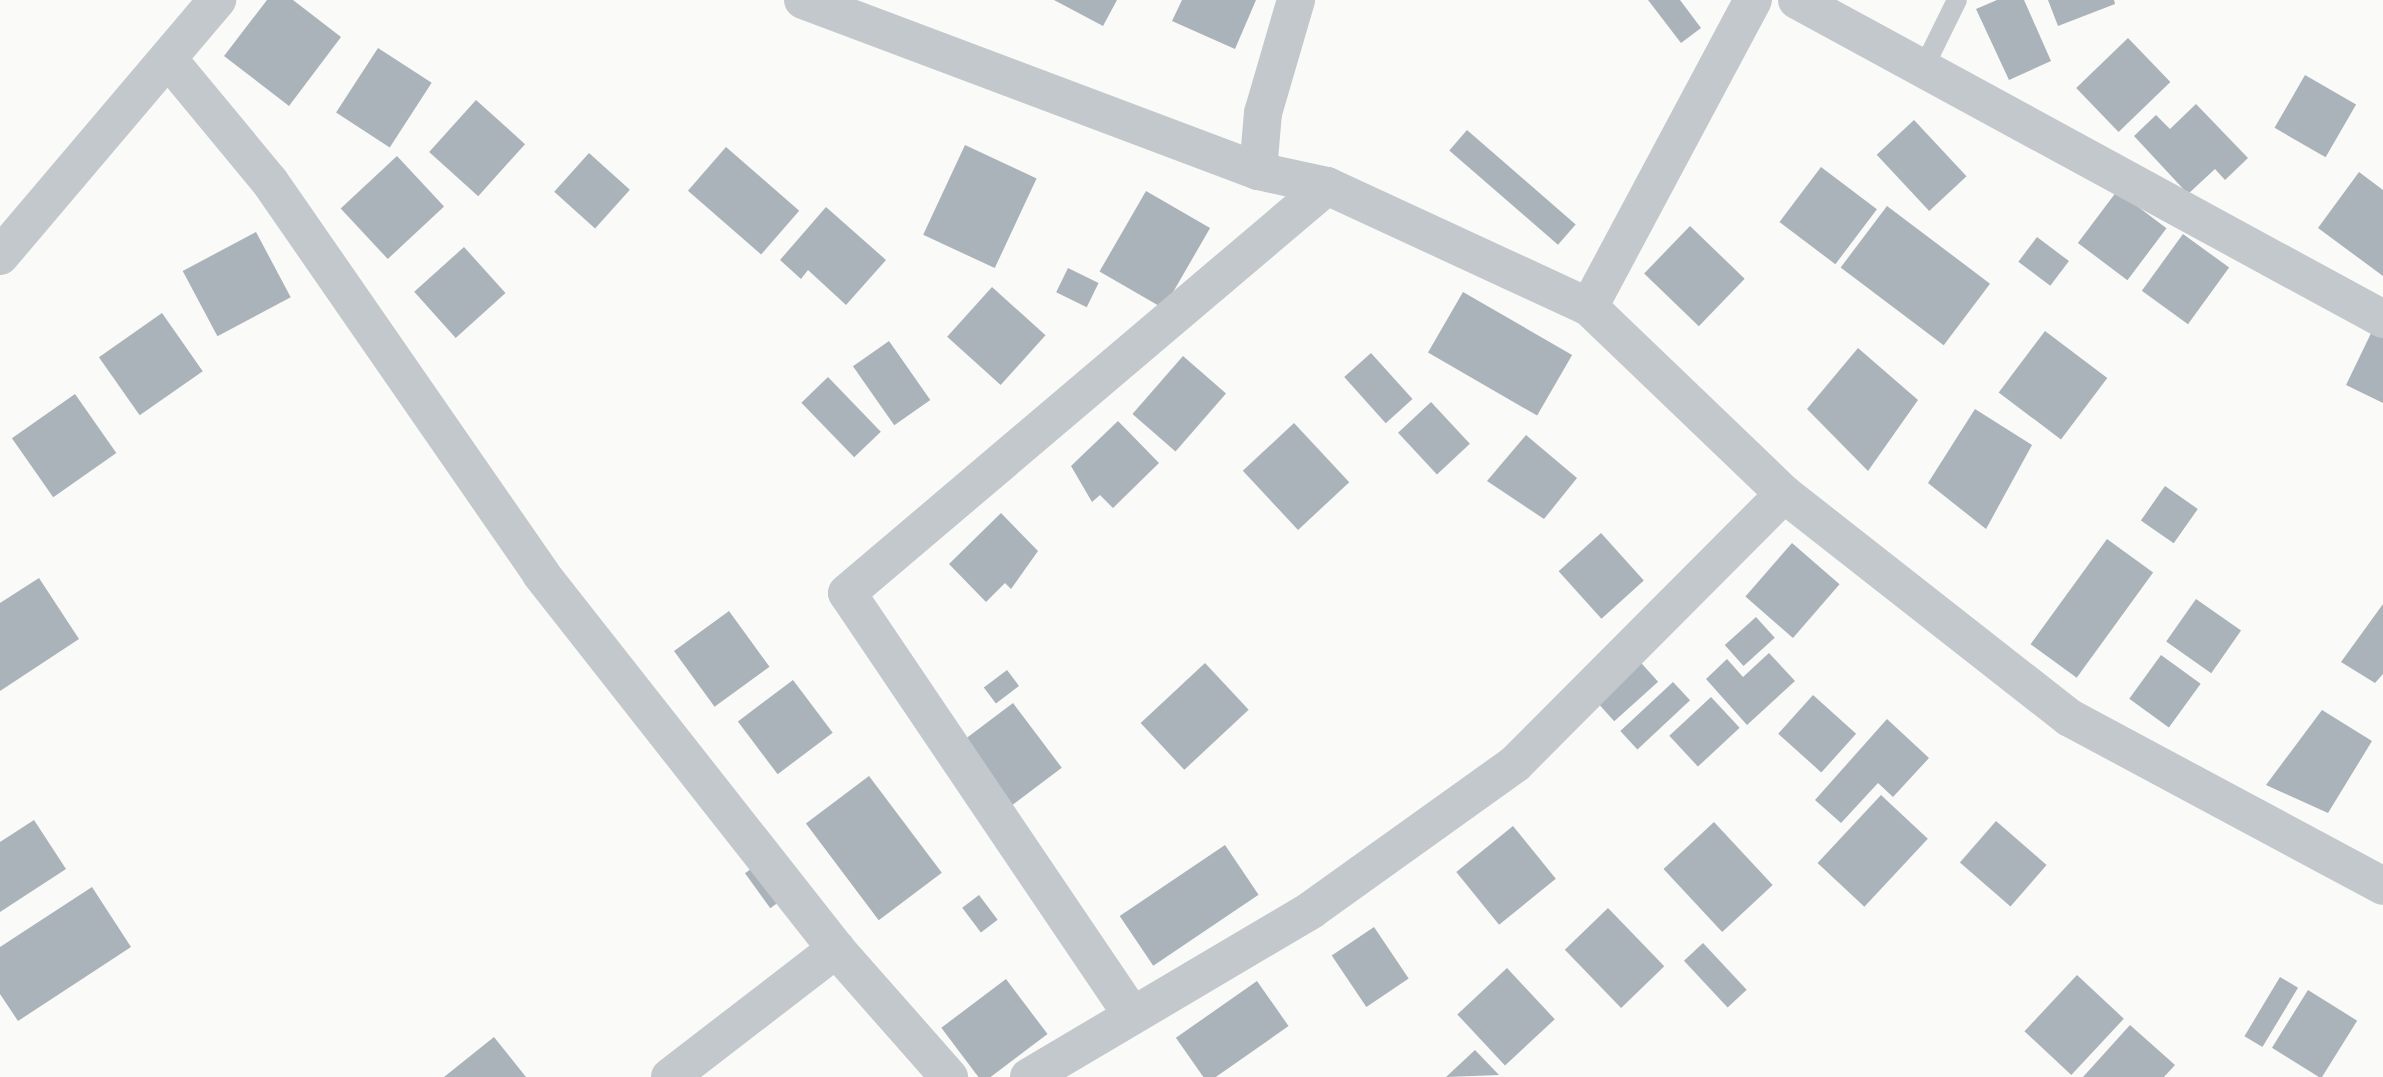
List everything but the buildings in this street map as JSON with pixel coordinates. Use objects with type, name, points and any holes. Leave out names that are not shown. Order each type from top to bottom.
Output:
[{"type":"street","points":[[0,256],[217,0]]},
{"type":"street","points":[[803,0],[882,13],[1258,171],[1328,186],[1589,306],[1784,494],[2070,718],[2383,886]]},
{"type":"street","points":[[1258,171],[1263,113],[1296,0]]},
{"type":"street","points":[[1589,306],[1753,0]]},
{"type":"street","points":[[1798,0],[1926,65],[2383,319]]},
{"type":"street","points":[[169,60],[270,182],[541,574],[836,949],[949,1077]]},
{"type":"street","points":[[1132,1015],[848,593],[1328,186]]},
{"type":"street","points":[[1030,1077],[1311,910],[1515,764],[1784,494]]},
{"type":"street","points":[[670,1077],[836,949]]},
{"type":"lane","points":[[1926,65],[1958,0]]}]
